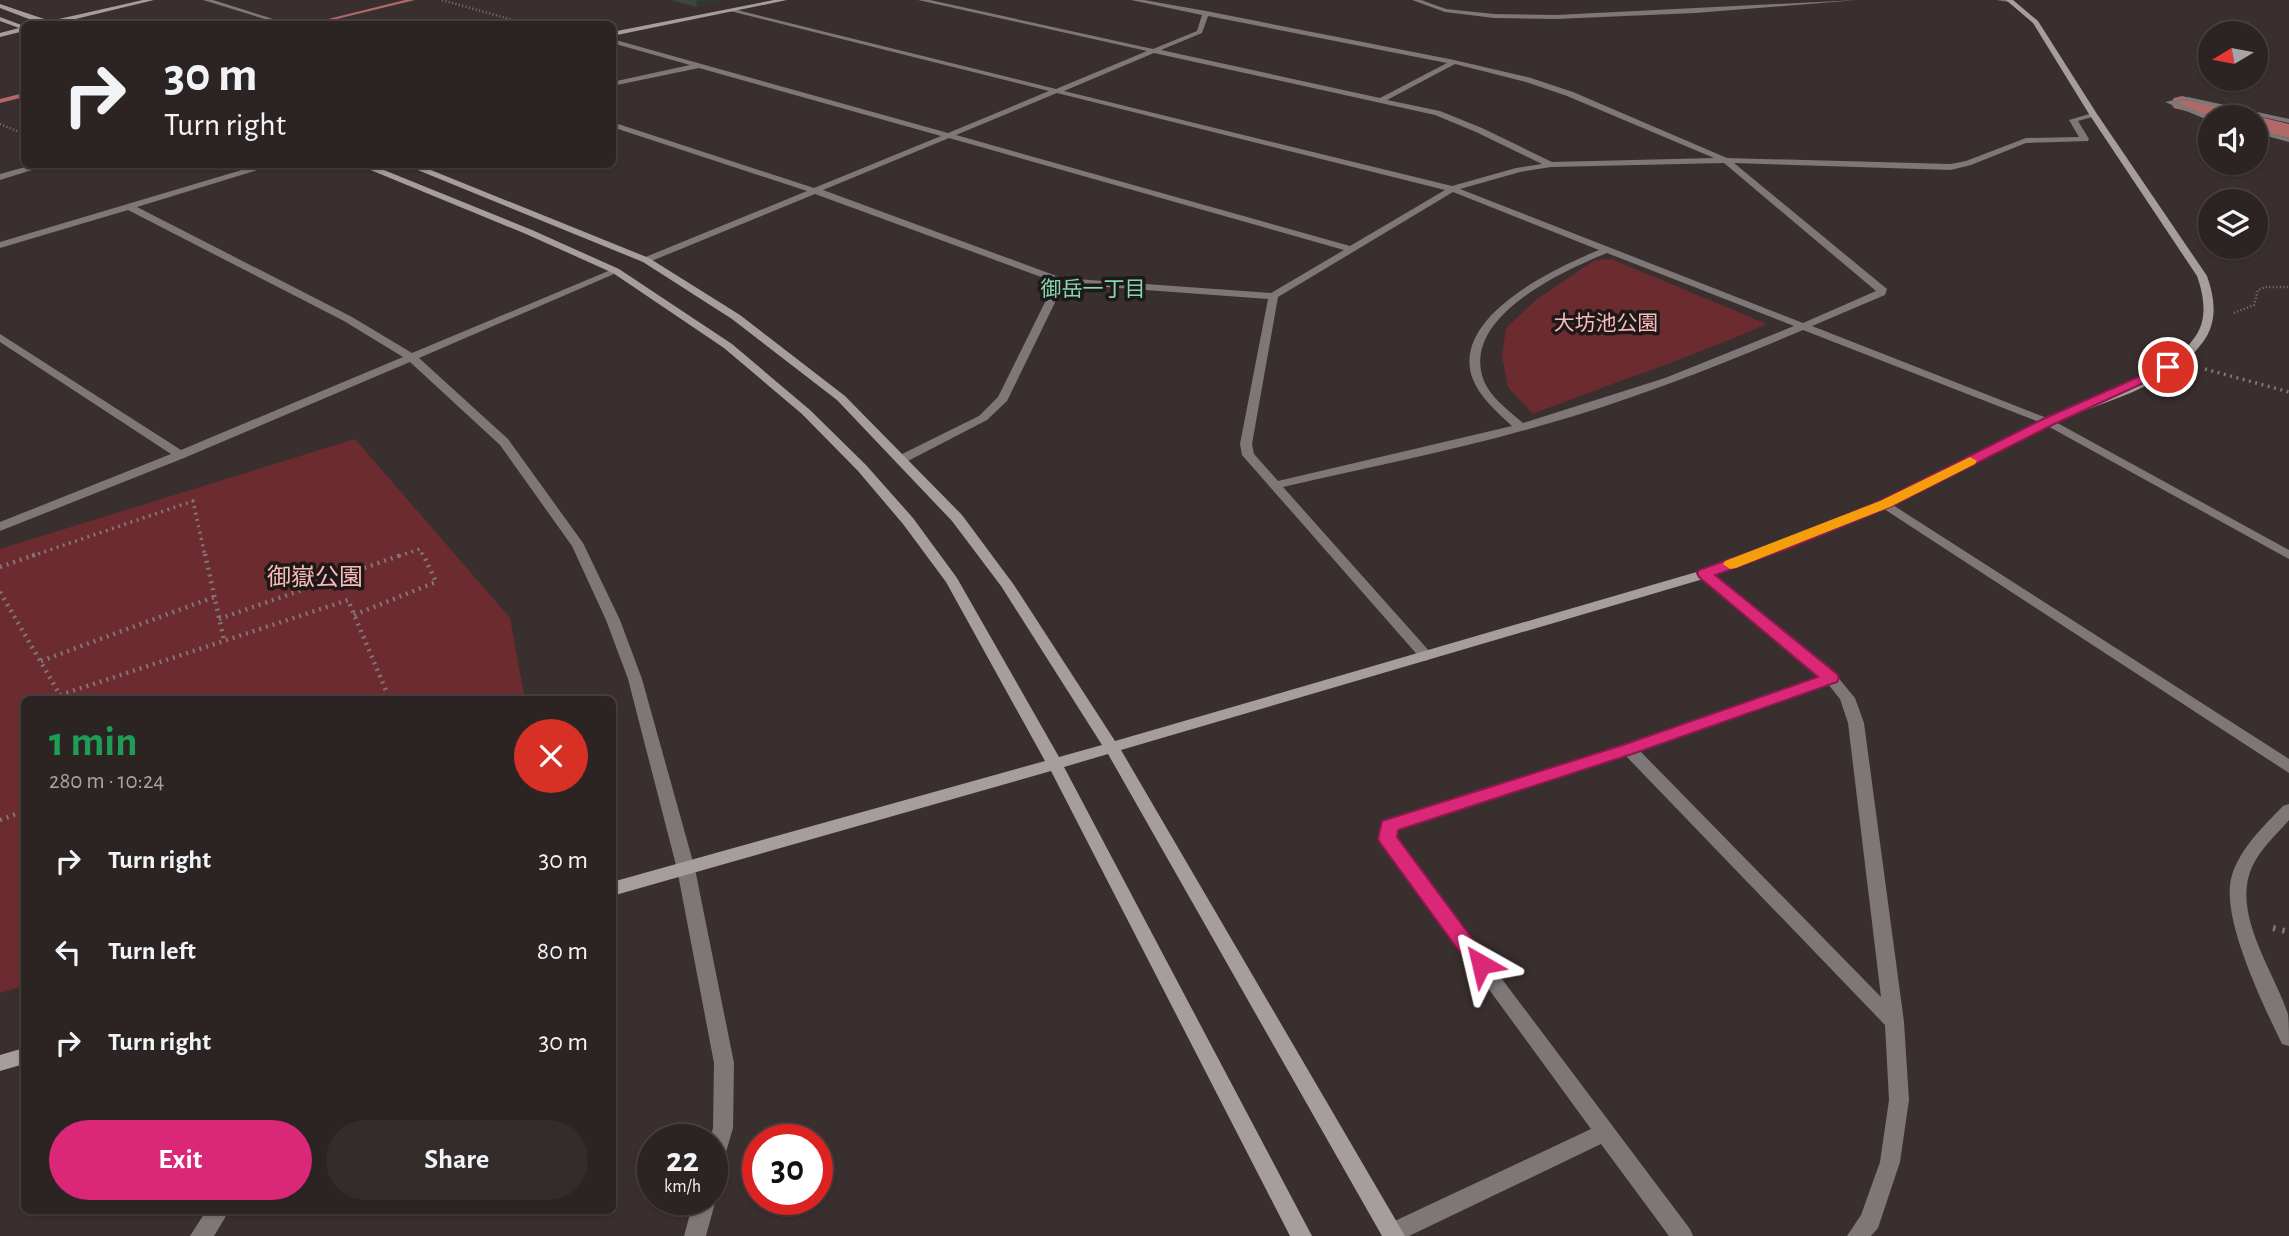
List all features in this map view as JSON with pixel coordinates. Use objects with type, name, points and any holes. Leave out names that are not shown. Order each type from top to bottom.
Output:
[{"type":"street","points":[[62,21],[150,0]]},
{"type":"street","points":[[206,0],[276,21]]},
{"type":"street","points":[[616,33],[784,0]]},
{"type":"street","points":[[921,0],[1383,99],[1437,113],[1551,165]]},
{"type":"street","points":[[1134,0],[1454,62],[1528,80],[1570,94],[1726,160],[1882,289],[1881,293],[1805,326],[1619,398],[1520,427],[1274,486]]},
{"type":"street","points":[[1415,0],[1433,8],[1504,16],[1580,16],[1855,0]]},
{"type":"street","points":[[616,888],[1112,748],[1704,573],[1784,545],[1885,504],[2048,422],[2147,378],[2177,360],[2206,326],[2209,308],[2206,286],[2197,266],[2093,114],[2036,22],[2009,0],[1999,0]]},
{"type":"street","points":[[0,6],[41,21]]},
{"type":"street","points":[[733,11],[1452,189],[2048,422],[2289,555]]},
{"type":"street","points":[[646,260],[1200,32],[1206,13]]},
{"type":"street","points":[[0,19],[21,27]]},
{"type":"street","points":[[0,35],[21,29]]},
{"type":"street","points":[[616,42],[1351,248]]},
{"type":"street","points":[[1383,99],[1454,62]]},
{"type":"street","points":[[616,83],[699,65]]},
{"type":"street","points":[[2198,114],[2169,102],[2188,99],[2216,105]]},
{"type":"street","points":[[616,125],[816,191],[1061,281],[1273,296],[1452,189],[1508,173],[1551,165],[1726,160],[1927,168],[1964,166],[1981,156],[2022,141],[2085,139],[2073,120],[2093,114]]},
{"type":"street","points":[[2268,116],[2289,121]]},
{"type":"street","points":[[2268,134],[2289,140]]},
{"type":"street","points":[[0,177],[33,168]]},
{"type":"street","points":[[0,245],[260,168]]},
{"type":"street","points":[[370,168],[529,232],[615,271],[728,346],[806,412],[862,468],[908,522],[952,581],[1055,764],[1301,1236]]},
{"type":"street","points":[[417,168],[646,260],[775,345],[841,398],[957,518],[1007,585],[1112,748],[1393,1234],[1605,1132]]},
{"type":"street","points":[[130,207],[348,319],[412,358],[504,442],[578,546],[613,620],[635,679],[686,869],[724,1063],[723,1124]]},
{"type":"street","points":[[1520,427],[1491,401],[1475,371],[1481,336],[1490,320],[1521,296],[1577,261],[1608,249]]},
{"type":"street","points":[[0,527],[180,455],[615,271]]},
{"type":"street","points":[[902,459],[984,418],[1003,399],[1061,281]]},
{"type":"street","points":[[1273,296],[1246,444],[1248,455],[1426,656]]},
{"type":"street","points":[[0,337],[180,455]]},
{"type":"street","points":[[1885,504],[2289,767]]},
{"type":"street","points":[[1704,573],[1831,678],[1847,698],[1856,723],[1894,1021],[1899,1100],[1890,1162],[1870,1221],[1858,1236]]},
{"type":"street","points":[[1682,1236],[1388,839],[1389,826],[1629,749],[1831,678]]},
{"type":"street","points":[[1629,749],[1894,1021]]},
{"type":"street","points":[[2289,810],[2251,852],[2238,885],[2241,921],[2289,1038]]},
{"type":"street","points":[[0,1063],[21,1057]]},
{"type":"street","points":[[201,1236],[216,1214]]},
{"type":"street","points":[[695,1236],[701,1215]]},
{"type":"path","points":[[442,0],[516,21]]},
{"type":"path","points":[[0,124],[21,133]]},
{"type":"path","points":[[2209,308],[2233,313],[2248,310],[2254,305],[2258,290],[2265,287],[2289,287]]},
{"type":"path","points":[[2177,360],[2289,392]]},
{"type":"path","points":[[0,567],[193,501],[224,640]]},
{"type":"path","points":[[219,619],[420,549],[436,582],[354,614]]},
{"type":"path","points":[[0,592],[60,695],[348,600],[388,696]]},
{"type":"path","points":[[41,661],[214,597]]},
{"type":"path","points":[[0,820],[21,812]]},
{"type":"green space","name":"大坊池公園","points":[[1611,259],[1767,324],[1533,414],[1508,387],[1502,356],[1506,328],[1537,299],[1595,260]]},
{"type":"green space","name":"御嶽公園","points":[[355,439],[510,618],[524,696],[21,696],[21,987],[0,993],[0,549]]},
{"type":"waterway","points":[[324,21],[412,0]]},
{"type":"waterway","points":[[0,101],[21,96]]},
{"type":"waterway","points":[[2182,103],[2198,107]]},
{"type":"waterway","points":[[2268,126],[2289,131]]},
{"type":"slow traffic","points":[[1730,564],[1885,504],[1970,461]]},
{"type":"district","name":"御岳一丁目","points":[[1093,289]]},
{"type":"route","points":[[1481,964],[1388,839],[1389,826],[1629,749],[1831,678],[1704,573],[1784,545],[1885,504],[2048,422],[2168,367]]}]
